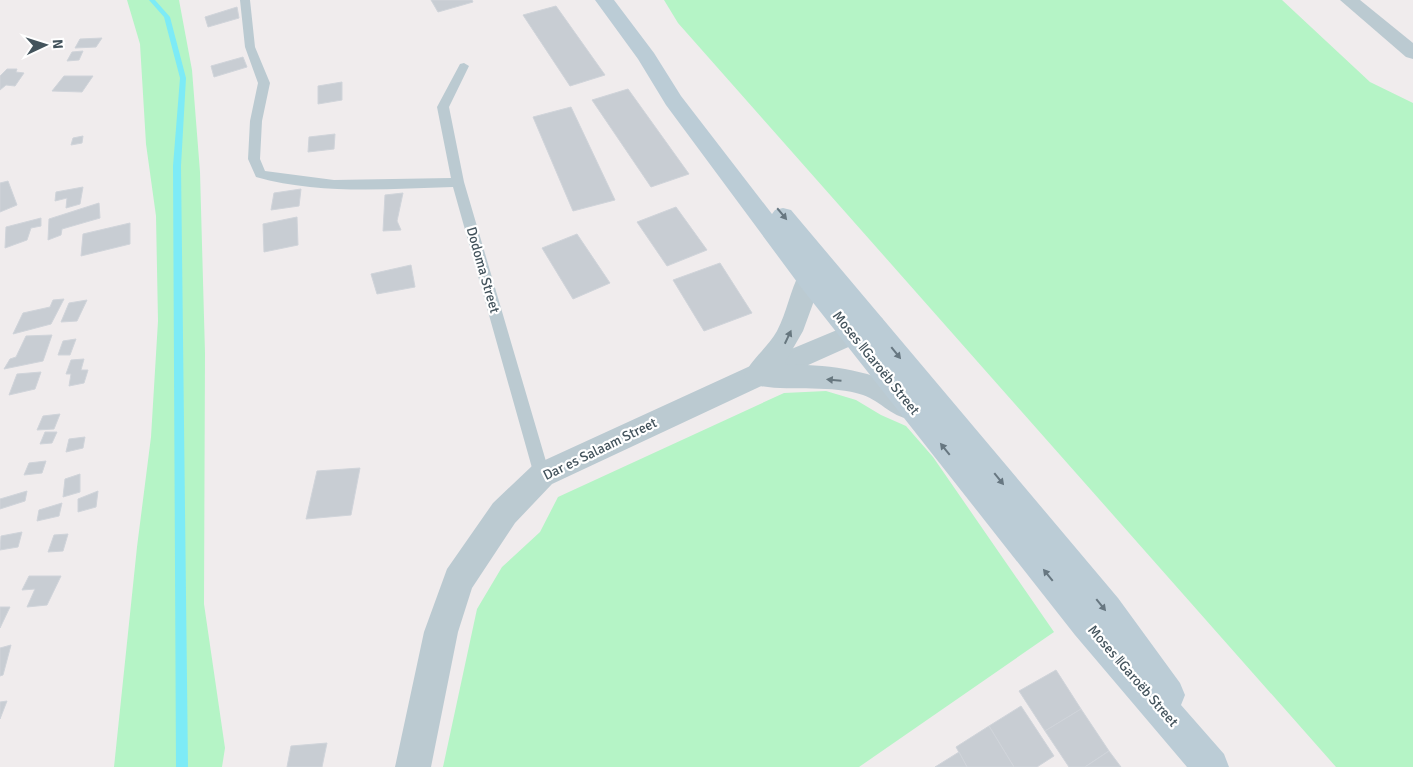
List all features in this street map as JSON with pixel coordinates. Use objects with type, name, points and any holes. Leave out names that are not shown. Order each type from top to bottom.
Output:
[{"type":"main road","name":"Moses ǁGaroëb Street","points":[[604,0],[648,57],[684,96],[863,330],[1140,654],[1167,695],[1182,732]]},
{"type":"main road","name":"Moses ǁGaroëb Street","points":[[648,57],[673,100],[809,279],[863,330],[911,408],[1087,623],[1182,732]]},
{"type":"main road","points":[[1182,732],[1211,767]]},
{"type":"street","points":[[1349,0],[1413,53]]},
{"type":"street","points":[[758,375],[777,355],[785,343],[796,318],[809,279]]},
{"type":"street","name":"Dar es Salaam Street","points":[[413,767],[441,632],[458,580],[504,513],[542,475],[758,375],[863,330]]},
{"type":"street","points":[[758,375],[792,375],[852,382],[870,386],[911,408]]},
{"type":"lane","points":[[245,0],[250,47],[264,83],[256,121],[254,159],[260,174],[288,181],[342,186],[458,182]]},
{"type":"lane","name":"Dodoma Street","points":[[464,66],[443,107],[458,182],[542,475]]},
{"type":"green space","points":[[127,0],[179,0],[192,70],[200,172],[205,353],[204,604],[225,748],[222,767],[114,767],[137,547],[151,437],[158,321],[156,216],[146,144],[140,44]]},
{"type":"green space","points":[[664,0],[1282,0],[1370,82],[1413,103],[1413,767],[1336,767],[678,23]]},
{"type":"green space","points":[[826,391],[856,400],[881,415],[906,426],[933,457],[1054,632],[859,767],[443,767],[477,609],[502,567],[540,532],[558,497],[784,393]]},
{"type":"building","points":[[431,0],[472,0],[473,2],[438,12]]},
{"type":"building","points":[[556,6],[605,75],[570,86],[523,15]]},
{"type":"building","points":[[237,7],[239,18],[208,27],[205,17]]},
{"type":"building","points":[[102,38],[96,47],[75,48],[80,39]]},
{"type":"building","points":[[83,51],[79,60],[67,61],[72,52]]},
{"type":"building","points":[[243,57],[247,67],[214,77],[211,66]]},
{"type":"building","points":[[7,69],[17,69],[16,72],[24,73],[15,86],[6,85],[0,90],[0,76]]},
{"type":"building","points":[[64,76],[93,76],[82,92],[52,91]]},
{"type":"building","points":[[342,82],[342,100],[318,104],[318,86]]},
{"type":"building","points":[[628,89],[689,174],[651,187],[592,100]]},
{"type":"building","points":[[571,107],[615,200],[573,211],[533,117]]},
{"type":"building","points":[[335,134],[334,149],[308,152],[309,137]]},
{"type":"building","points":[[83,136],[82,143],[71,145],[73,138]]},
{"type":"building","points":[[8,181],[17,205],[0,212],[0,183]]},
{"type":"building","points":[[83,187],[80,204],[66,208],[67,198],[55,201],[56,192]]},
{"type":"building","points":[[301,189],[299,206],[271,210],[274,193]]},
{"type":"building","points":[[403,193],[397,221],[401,230],[383,231],[385,195]]},
{"type":"building","points":[[99,203],[100,218],[62,229],[61,235],[48,240],[49,219]]},
{"type":"building","points":[[676,207],[707,250],[667,266],[637,222]]},
{"type":"building","points":[[297,217],[298,245],[264,252],[263,224]]},
{"type":"building","points":[[41,218],[41,226],[31,228],[27,240],[5,248],[6,227]]},
{"type":"building","points":[[130,223],[130,244],[81,256],[83,234]]},
{"type":"building","points":[[577,234],[610,283],[573,299],[542,248]]},
{"type":"building","points":[[720,263],[752,313],[704,331],[673,280]]},
{"type":"building","points":[[411,265],[415,287],[377,294],[371,274]]},
{"type":"building","points":[[64,299],[51,324],[13,334],[23,313],[50,307],[53,300]]},
{"type":"building","points":[[87,300],[77,321],[61,322],[69,303]]},
{"type":"building","points":[[52,335],[43,361],[4,369],[10,359],[16,357],[26,336]]},
{"type":"building","points":[[76,339],[70,355],[58,355],[63,341]]},
{"type":"building","points":[[84,359],[81,370],[88,370],[84,383],[69,386],[71,374],[66,374],[71,360]]},
{"type":"building","points":[[41,372],[35,389],[9,395],[17,374]]},
{"type":"building","points":[[60,414],[54,429],[37,430],[43,416]]},
{"type":"building","points":[[45,432],[57,432],[52,443],[40,444]]},
{"type":"building","points":[[85,437],[83,448],[66,452],[69,439]]},
{"type":"building","points":[[46,461],[42,473],[24,475],[29,463]]},
{"type":"building","points":[[360,468],[351,515],[306,519],[317,471]]},
{"type":"building","points":[[80,474],[80,492],[63,497],[65,479]]},
{"type":"building","points":[[27,491],[25,501],[0,509],[0,499]]},
{"type":"building","points":[[98,491],[96,507],[78,512],[78,499]]},
{"type":"building","points":[[62,503],[59,516],[37,521],[39,510]]},
{"type":"building","points":[[22,532],[18,547],[0,550],[1,536]]},
{"type":"building","points":[[68,534],[63,551],[48,552],[54,535]]},
{"type":"building","points":[[29,576],[61,576],[47,605],[27,607],[35,589],[22,590]]},
{"type":"building","points":[[0,607],[10,607],[0,628]]},
{"type":"building","points":[[11,645],[3,675],[0,676],[0,648]]},
{"type":"building","points":[[1056,670],[1081,709],[1045,731],[1019,691]]},
{"type":"building","points":[[7,701],[0,719],[0,702]]},
{"type":"building","points":[[1021,706],[1054,756],[1037,767],[1014,767],[989,726]]},
{"type":"building","points":[[1081,709],[1109,751],[1085,767],[1069,767],[1045,731]]},
{"type":"building","points":[[989,726],[1014,767],[967,767],[956,747]]},
{"type":"building","points":[[327,743],[322,767],[287,767],[291,746]]},
{"type":"building","points":[[1109,751],[1121,767],[1085,767]]},
{"type":"building","points":[[959,752],[967,767],[935,767]]},
{"type":"waterway","points":[[152,0],[167,17],[183,78],[177,166],[182,767]]}]
